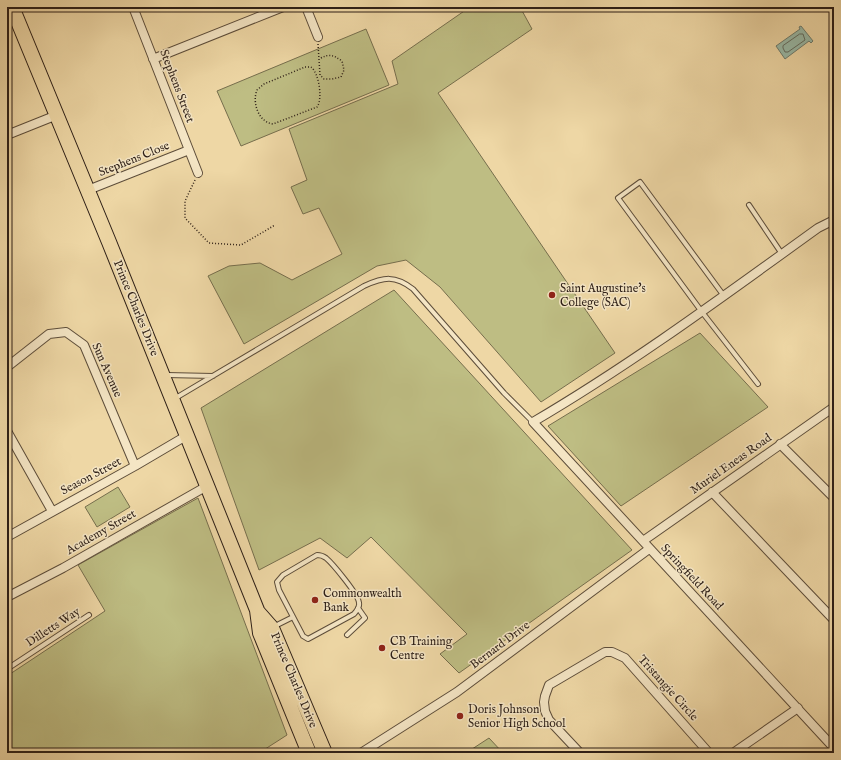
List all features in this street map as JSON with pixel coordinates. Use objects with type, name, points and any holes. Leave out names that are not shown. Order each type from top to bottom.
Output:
[{"type":"highway","name":"Prince Charles Drive","points":[[13,10],[88,190],[257,610],[325,753]]},
{"type":"highway","name":"Prince Charles Drive","points":[[266,631],[309,753]]},
{"type":"street","name":"Stephens Street","points":[[133,7],[198,173]]},
{"type":"street","points":[[153,59],[283,7]]},
{"type":"street","points":[[306,7],[318,37]]},
{"type":"street","points":[[7,135],[56,115]]},
{"type":"street","name":"Stephens Close","points":[[88,190],[189,150]]},
{"type":"street","points":[[533,422],[562,405],[702,312],[818,228],[834,220]]},
{"type":"street","name":"Sun Avenue","points":[[7,367],[49,334],[66,332],[84,345],[136,466]]},
{"type":"street","name":"Muriel Eneas Road","points":[[643,541],[834,406]]},
{"type":"street","name":"Springfield Road","points":[[533,422],[834,748]]},
{"type":"street","points":[[7,431],[52,511]]},
{"type":"street","name":"Season Street","points":[[7,537],[136,466],[186,436]]},
{"type":"street","points":[[780,444],[834,498]]},
{"type":"street","name":"Academy Street","points":[[7,597],[63,568],[207,486]]},
{"type":"street","points":[[712,492],[834,620]]},
{"type":"street","name":"Bernard Drive","points":[[361,753],[457,692],[650,549]]},
{"type":"street","name":"Tristangie Circle","points":[[580,753],[550,720],[545,711],[545,696],[549,685],[605,652],[618,654],[625,658],[709,753]]},
{"type":"street","points":[[733,753],[798,708]]},
{"type":"lane","points":[[13,10],[27,7]]},
{"type":"lane","points":[[724,297],[640,182],[618,198],[702,312],[758,384]]},
{"type":"lane","points":[[749,205],[782,254]]},
{"type":"lane","points":[[173,400],[364,286],[385,278],[395,278],[405,282],[418,293],[504,393],[533,422]]},
{"type":"lane","points":[[163,375],[213,376]]},
{"type":"lane","points":[[317,555],[321,555],[330,561],[357,596],[360,603],[354,614],[308,638],[303,636],[293,617],[279,590],[277,582],[283,575],[317,555]]},
{"type":"lane","points":[[347,635],[365,618],[358,608]]},
{"type":"lane","name":"Dilletts Way","points":[[7,669],[89,615]]},
{"type":"lane","points":[[266,631],[293,617]]},
{"type":"path","points":[[318,37],[320,75],[324,79],[341,77],[344,70],[342,61],[333,55],[325,56],[320,59]]},
{"type":"path","points":[[305,67],[311,67],[316,72],[321,98],[317,107],[272,124],[263,121],[255,101],[255,93],[259,88],[264,84],[305,67]]},
{"type":"path","points":[[198,173],[185,201],[185,218],[209,243],[242,246],[275,225]]},
{"type":"shaded area","points":[[470,7],[520,7],[532,29],[438,93],[615,353],[541,402],[440,287],[406,260],[377,266],[244,344],[208,276],[229,266],[260,263],[292,280],[342,254],[319,208],[303,214],[291,187],[307,180],[289,129],[398,84],[392,61]]},
{"type":"shaded area","points":[[366,29],[389,85],[241,146],[217,91]]},
{"type":"shaded area","points":[[394,290],[632,550],[459,673],[440,654],[467,634],[371,537],[347,558],[320,538],[259,570],[201,408]]},
{"type":"shaded area","points":[[700,333],[768,407],[621,506],[548,426]]},
{"type":"shaded area","points":[[118,487],[130,507],[97,527],[85,507]]},
{"type":"shaded area","points":[[198,498],[287,735],[259,753],[7,753],[7,676],[105,611],[78,565]]},
{"type":"shaded area","points":[[489,738],[503,753],[466,753]]},
{"type":"water","points":[[801,26],[813,41],[811,43],[809,41],[785,59],[776,46],[800,29],[799,27]]},
{"type":"place","name":"Saint Augustine's College (SAC)","points":[[552,295]]},
{"type":"place","name":"Commonwealth Bank","points":[[315,600]]},
{"type":"place","name":"CB Training Centre","points":[[382,648]]},
{"type":"place","name":"Doris Johnson Senior High School","points":[[460,716]]}]
